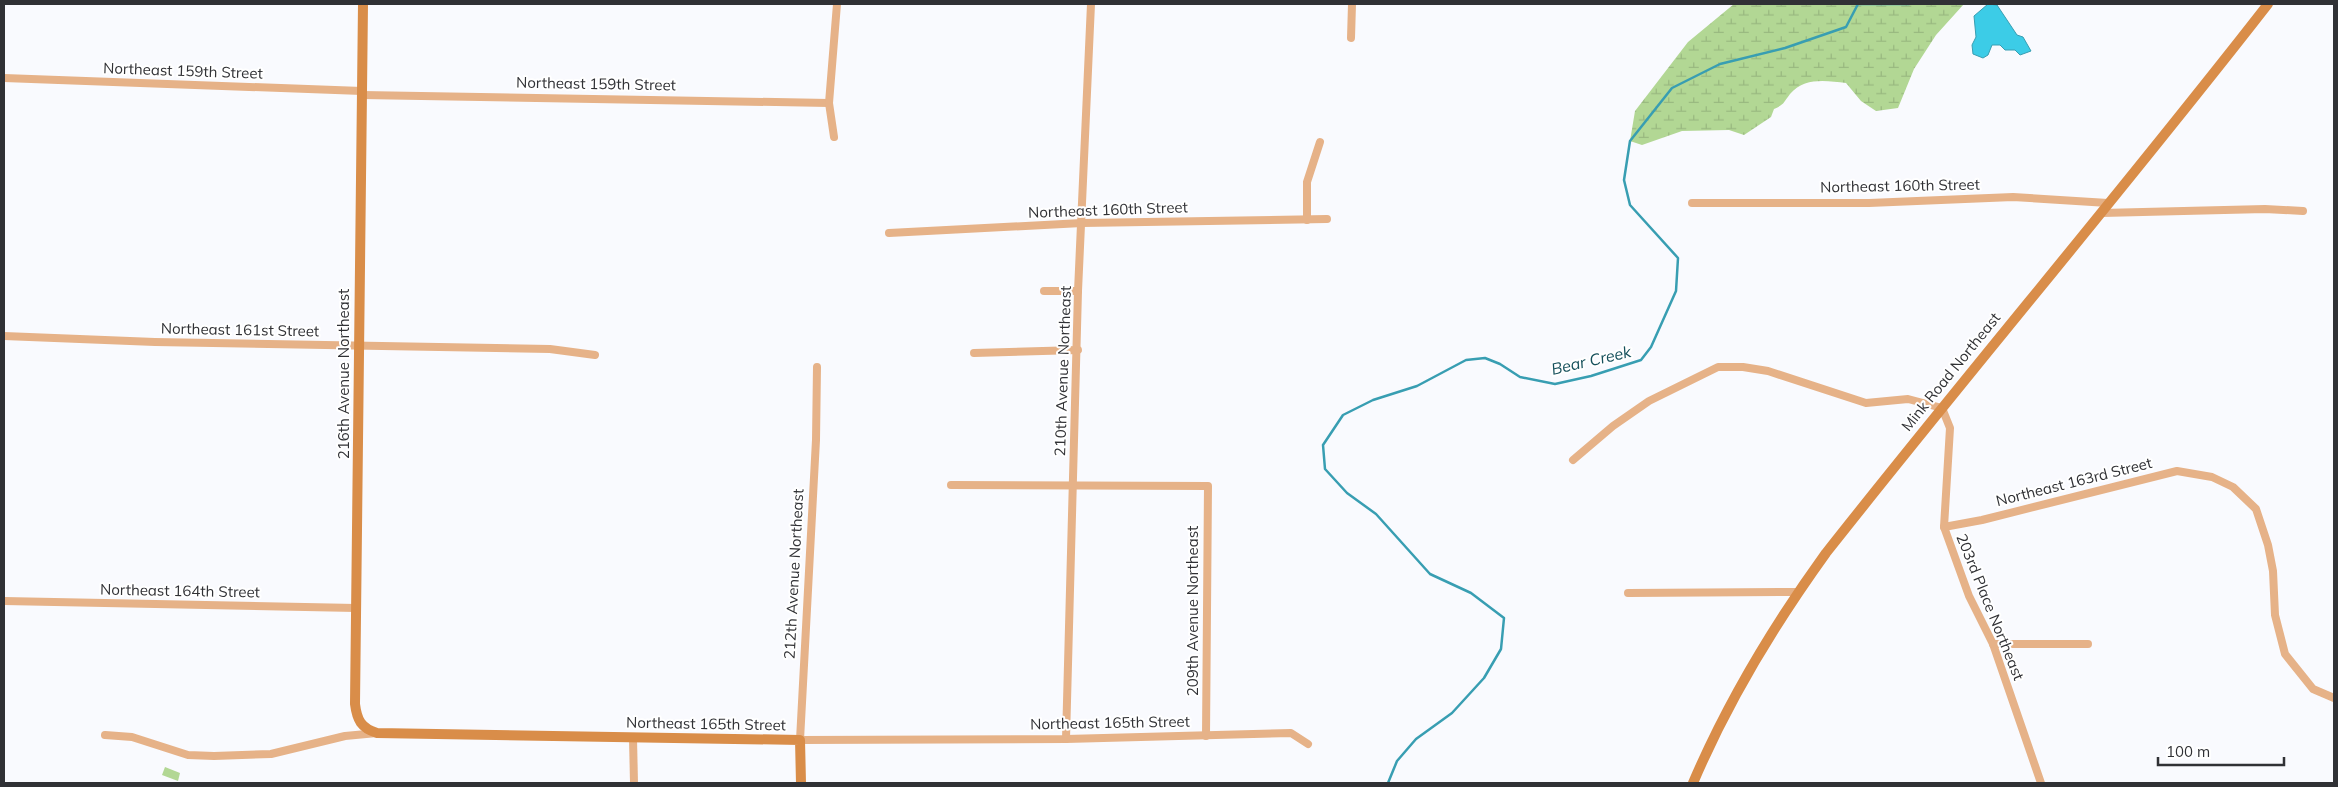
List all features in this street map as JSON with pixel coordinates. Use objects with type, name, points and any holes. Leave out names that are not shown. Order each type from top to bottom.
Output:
[{"type":"street","name":"216th Avenue Northeast","points":[[363,4],[356,715],[364,728],[377,733]]},
{"type":"street","points":[[834,137],[829,103],[837,4]]},
{"type":"street","name":"210th Avenue Northeast","points":[[1066,739],[1078,350],[1078,290],[1091,4]]},
{"type":"street","points":[[1351,38],[1352,4]]},
{"type":"street","name":"Mink Road Northeast","points":[[1693,783],[1720,724],[1749,671],[1798,592],[1826,552],[2102,213],[2108,203],[2199,94],[2268,4]]},
{"type":"street","name":"Northeast 159th Street","points":[[4,78],[362,93],[829,103]]},
{"type":"street","points":[[1307,220],[1307,182],[1320,142]]},
{"type":"street","name":"Northeast 160th Street","points":[[1692,203],[1869,202],[2013,197],[2108,203]]},
{"type":"street","points":[[2102,213],[2265,209],[2304,211]]},
{"type":"street","name":"Northeast 160th Street","points":[[890,232],[1082,223],[1327,219]]},
{"type":"street","points":[[1044,291],[1078,290]]},
{"type":"street","name":"Northeast 161st Street","points":[[4,336],[155,342],[550,349],[595,355]]},
{"type":"street","points":[[974,353],[1078,350]]},
{"type":"street","name":"212th Avenue Northeast","points":[[800,783],[800,740],[816,440],[817,367]]},
{"type":"street","points":[[1573,460],[1613,426],[1649,400],[1718,367],[1743,367],[1768,371],[1866,403],[1908,399],[1942,408]]},
{"type":"street","name":"203rd Place Northeast","points":[[1942,408],[1950,428],[1944,527],[1969,596],[1992,644],[2041,783]]},
{"type":"street","name":"Northeast 163rd Street","points":[[1944,527],[1982,520],[2177,471],[2212,477],[2233,487],[2256,509],[2268,545],[2273,571],[2275,616],[2285,654],[2313,689],[2334,698]]},
{"type":"street","points":[[951,485],[1073,486]]},
{"type":"street","name":"209th Avenue Northeast","points":[[1073,486],[1208,486],[1206,736]]},
{"type":"street","points":[[1628,593],[1798,592]]},
{"type":"street","name":"Northeast 164th Street","points":[[4,601],[356,608]]},
{"type":"street","points":[[1992,644],[2088,644]]},
{"type":"street","name":"Northeast 165th Street","points":[[105,735],[132,738],[188,755],[214,756],[271,754],[345,736],[377,733],[800,740],[1066,739],[1291,733],[1308,744]]},
{"type":"street","points":[[633,738],[634,783]]},
{"type":"green space","points":[[1734,4],[1964,4],[1936,35],[1914,69],[1898,108],[1876,111],[1861,101],[1846,83],[1816,81],[1796,89],[1782,104],[1774,109],[1771,117],[1744,135],[1729,130],[1682,131],[1642,145],[1630,141],[1635,111],[1688,42]]},
{"type":"green space","points":[[165,767],[180,773],[178,781],[162,775]]},
{"type":"water","points":[[1988,4],[1997,5],[2017,35],[2023,37],[2031,51],[2020,55],[2015,50],[2005,50],[2000,45],[1992,45],[1988,55],[1983,58],[1973,54],[1972,45],[1976,37],[1974,16]]},
{"type":"waterway","name":"Bear Creek","points":[[1388,783],[1397,761],[1416,739],[1452,713],[1484,678],[1501,649],[1504,618],[1471,593],[1430,574],[1376,514],[1347,493],[1325,469],[1323,445],[1343,415],[1373,400],[1417,386],[1466,360],[1485,358],[1500,364],[1520,377],[1555,384],[1591,376],[1641,360],[1651,347],[1676,291],[1678,258],[1630,205],[1624,180],[1630,141],[1672,88],[1720,64],[1785,48],[1846,27],[1858,4],[1909,4]]}]
